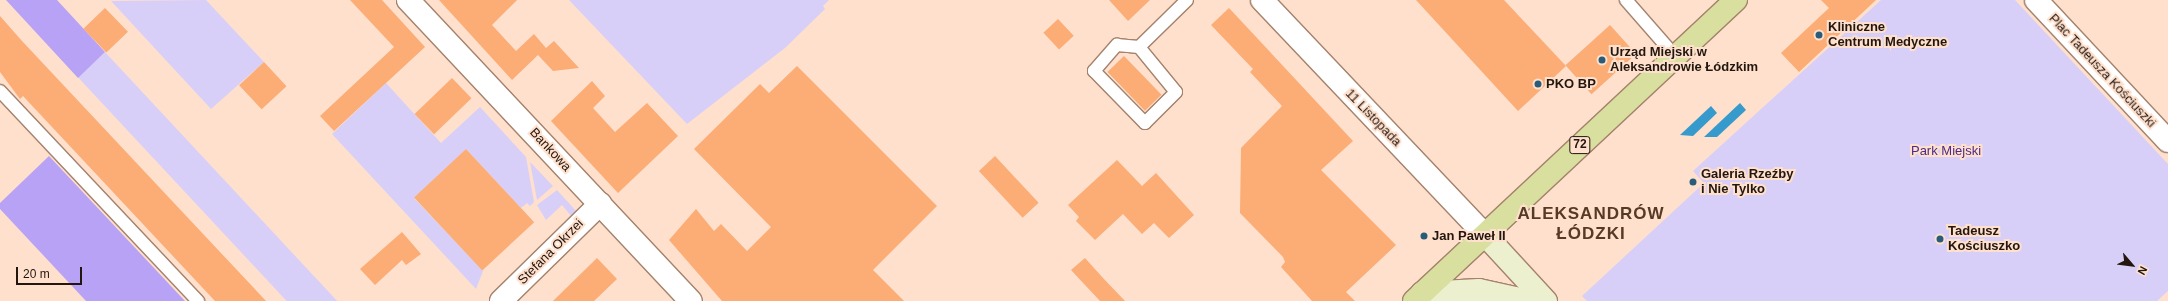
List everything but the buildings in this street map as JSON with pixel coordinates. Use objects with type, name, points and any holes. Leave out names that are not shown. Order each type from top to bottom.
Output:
[{"type":"main road","name":"72","points":[[1418,297],[1736,0]]},
{"type":"main road","points":[[1485,235],[1546,301]]},
{"type":"main road","points":[[1418,297],[1479,290],[1529,301]]},
{"type":"street","name":"Bankowa","points":[[408,0],[691,301]]},
{"type":"street","name":"11 Listopada","points":[[1262,0],[1485,235]]},
{"type":"street","name":"Plac Tadeusza Kościuszki","points":[[2036,0],[2168,141]]},
{"type":"street","name":"Stefana Okrzei","points":[[501,301],[600,204]]},
{"type":"lane","points":[[1139,47],[1176,92],[1145,123],[1094,71],[1117,45],[1139,47],[1187,0]]},
{"type":"lane","points":[[1626,0],[1675,56]]},
{"type":"lane","points":[[0,92],[198,301]]},
{"type":"green space","points":[[206,0],[264,62],[211,109],[111,1]]},
{"type":"green space","points":[[569,0],[829,0],[823,6],[825,9],[785,48],[687,124]]},
{"type":"green space","name":"Park Miejski","points":[[1881,0],[2015,0],[2168,164],[2168,291],[2157,301],[1587,301],[1582,296],[1704,183],[1693,171]]},
{"type":"green space","points":[[105,52],[337,301],[287,301],[78,77]]},
{"type":"green space","points":[[386,83],[441,143],[480,107],[526,157],[534,202],[530,206],[527,203],[521,208],[466,149],[414,198],[483,271],[476,289],[332,134]]},
{"type":"green space","points":[[530,162],[553,186],[537,200]]},
{"type":"green space","points":[[557,190],[577,212],[572,217],[562,205],[546,220],[537,205]]},
{"type":"shaded area","points":[[6,0],[57,0],[105,52],[78,78]]},
{"type":"shaded area","points":[[49,156],[185,301],[86,301],[0,209],[0,203]]},
{"type":"water","points":[[1740,103],[1746,110],[1717,137],[1704,137]]},
{"type":"water","points":[[1711,106],[1717,113],[1693,136],[1680,135]]},
{"type":"place","name":"Kliniczne Centrum Medyczne","points":[[1819,35]]},
{"type":"place","name":"Urząd Miejski w Aleksandrowie Łódzkim","points":[[1602,60]]},
{"type":"place","name":"PKO BP","points":[[1538,84]]},
{"type":"place","name":"Galeria Rzeźby i Nie Tylko","points":[[1693,182]]},
{"type":"place","name":"Jan Paweł II","points":[[1424,236]]},
{"type":"place","name":"Tadeusz Kościuszko","points":[[1940,239]]},
{"type":"district","name":"ALEKSANDRÓW ŁÓDZKI","points":[[1591,224]]}]
